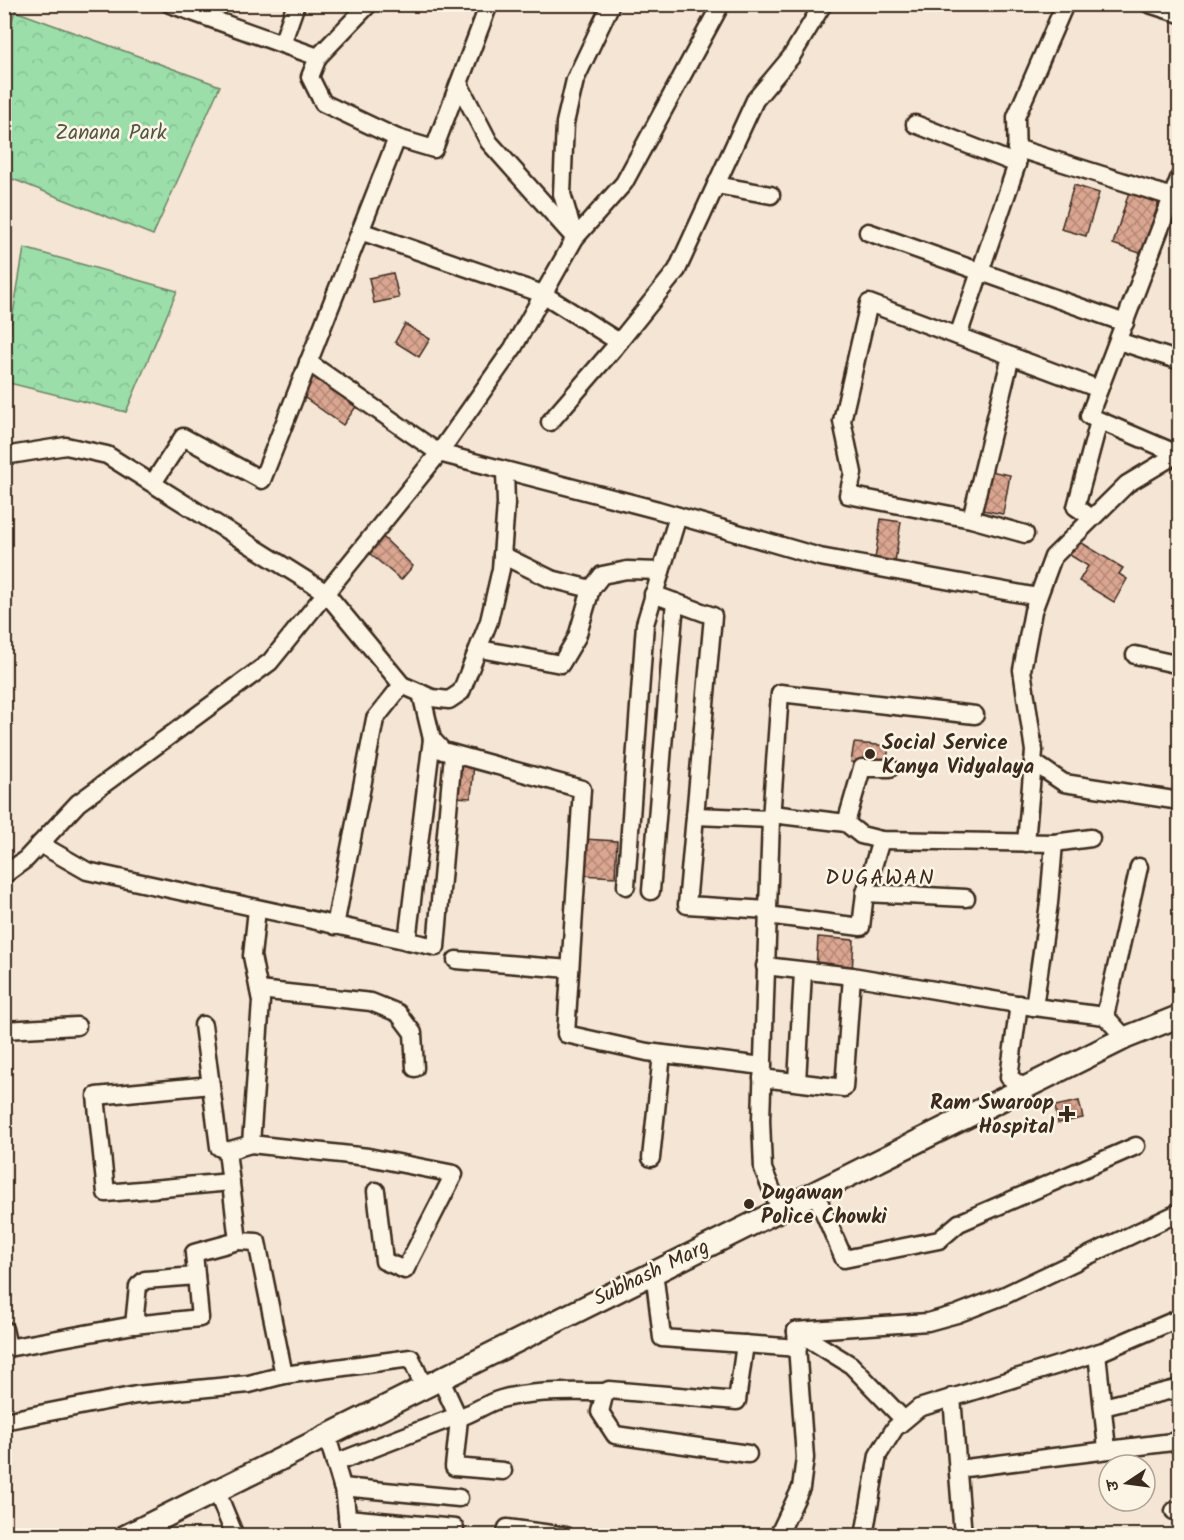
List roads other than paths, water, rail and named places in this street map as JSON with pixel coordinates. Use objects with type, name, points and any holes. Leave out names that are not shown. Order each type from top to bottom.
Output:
[{"type":"main road","name":"Subhash Marg","points":[[126,1536],[1125,1038],[1179,1016]]},
{"type":"street","points":[[170,4],[318,57]]},
{"type":"street","points":[[282,44],[296,4]]},
{"type":"street","points":[[369,4],[318,57],[310,77],[323,103],[397,138],[434,149],[489,4]]},
{"type":"street","points":[[575,238],[562,194],[566,123],[574,80],[610,4]]},
{"type":"street","points":[[4,874],[40,844],[78,803],[270,662],[440,453],[513,348],[575,238],[624,183],[721,4]]},
{"type":"street","points":[[550,422],[619,342],[676,270],[755,100],[791,57],[823,4]]},
{"type":"street","points":[[958,336],[1017,156],[1016,117],[1065,4]]},
{"type":"street","points":[[1149,4],[1179,14]]},
{"type":"street","points":[[459,84],[489,142],[575,238]]},
{"type":"street","points":[[915,124],[1017,156],[1172,197]]},
{"type":"street","points":[[153,483],[183,437],[262,480],[397,138]]},
{"type":"street","points":[[1178,455],[1089,416],[1179,176]]},
{"type":"street","points":[[716,185],[771,195]]},
{"type":"street","points":[[360,231],[543,294],[619,342]]},
{"type":"street","points":[[868,232],[1125,323]]},
{"type":"street","points":[[1025,534],[971,519],[848,495],[853,473],[842,421],[870,303],[1099,389]]},
{"type":"street","points":[[1118,341],[1179,361]]},
{"type":"street","points":[[971,519],[1011,356]]},
{"type":"street","points":[[309,362],[440,453],[678,516],[820,557],[1038,597]]},
{"type":"street","points":[[1092,518],[1076,507],[1099,421]]},
{"type":"street","points":[[4,456],[66,446],[107,455],[325,592],[402,685],[432,698],[449,700],[461,692],[480,649],[489,621],[502,555],[506,504],[505,471]]},
{"type":"street","points":[[1026,843],[1034,751],[1022,670],[1038,597],[1053,557],[1127,484],[1178,455]]},
{"type":"street","points":[[626,886],[645,624],[678,516]]},
{"type":"street","points":[[502,555],[551,579],[591,589]]},
{"type":"street","points":[[480,649],[561,664],[577,637],[591,589],[602,575],[627,570],[661,571]]},
{"type":"street","points":[[653,594],[713,616],[687,905],[768,912],[861,927],[864,893],[881,840]]},
{"type":"street","points":[[651,891],[675,602]]},
{"type":"street","points":[[1135,655],[1179,665]]},
{"type":"street","points":[[335,926],[375,719],[402,685]]},
{"type":"street","points":[[407,941],[432,739],[421,693]]},
{"type":"street","points":[[780,1209],[763,1169],[763,1072],[771,816],[780,693],[975,714]]},
{"type":"street","points":[[432,739],[443,751],[582,789],[566,1034],[763,1072],[797,1082],[844,1088],[852,975]]},
{"type":"street","points":[[40,844],[87,872],[436,947],[453,754]]},
{"type":"street","points":[[1033,762],[1064,783],[1179,801]]},
{"type":"street","points":[[846,823],[862,768],[890,768]]},
{"type":"street","points":[[695,816],[771,816],[846,823],[861,835],[881,840],[1054,843],[1091,838]]},
{"type":"street","points":[[1025,1089],[1009,1077],[1049,903],[1054,843]]},
{"type":"street","points":[[1105,1016],[1139,867]]},
{"type":"street","points":[[864,893],[966,898]]},
{"type":"street","points":[[251,1144],[261,1001],[252,956],[256,909]]},
{"type":"street","points":[[456,960],[570,969]]},
{"type":"street","points":[[765,966],[803,972],[852,975],[1026,1006],[1105,1016],[1125,1038]]},
{"type":"street","points":[[797,1082],[803,972]]},
{"type":"street","points":[[259,990],[371,1002],[398,1013],[413,1033],[416,1068]]},
{"type":"street","points":[[203,1025],[219,1147],[227,1150],[251,1144],[368,1157],[454,1174],[405,1270],[384,1261],[376,1191]]},
{"type":"street","points":[[4,1030],[77,1026]]},
{"type":"street","points":[[651,1158],[662,1054]]},
{"type":"street","points":[[211,1085],[96,1096],[106,1193],[231,1182]]},
{"type":"street","points":[[815,1192],[844,1259],[939,1240],[959,1223],[1136,1146]]},
{"type":"street","points":[[227,1150],[238,1241]]},
{"type":"street","points":[[796,1331],[928,1322],[957,1314],[1003,1296],[1179,1212]]},
{"type":"street","points":[[4,1329],[7,1343],[13,1347],[134,1325],[200,1318],[194,1253],[238,1241],[257,1242],[284,1375]]},
{"type":"street","points":[[654,1271],[662,1338],[798,1348]]},
{"type":"street","points":[[134,1325],[138,1286],[145,1280],[196,1276]]},
{"type":"street","points":[[864,1536],[878,1455],[895,1428],[919,1408],[1096,1353],[1179,1318]]},
{"type":"street","points":[[778,1536],[801,1488],[805,1458],[796,1331]]},
{"type":"street","points":[[796,1331],[851,1365],[904,1420]]},
{"type":"street","points":[[335,1463],[449,1419],[459,1419],[501,1399],[559,1392],[605,1392],[609,1390],[737,1401],[745,1344]]},
{"type":"street","points":[[1096,1353],[1107,1449]]},
{"type":"street","points":[[4,1421],[135,1395],[249,1384],[284,1375],[411,1358],[459,1419],[454,1467],[503,1471]]},
{"type":"street","points":[[1102,1407],[1179,1388]]},
{"type":"street","points":[[605,1392],[600,1412],[615,1435],[748,1454]]},
{"type":"street","points":[[952,1397],[963,1536]]},
{"type":"street","points":[[327,1436],[342,1487],[352,1536]]},
{"type":"street","points":[[958,1469],[1179,1441]]},
{"type":"street","points":[[342,1487],[459,1498]]},
{"type":"street","points":[[216,1492],[235,1536]]},
{"type":"street","points":[[347,1518],[455,1528]]},
{"type":"street","points":[[506,1536],[507,1528],[566,1536]]},
{"type":"place","name":"Social Service Kanya Vidyalaya","points":[[870,754]]},
{"type":"place","name":"Ram Swaroop Hospital","points":[[1067,1114]]},
{"type":"place","name":"Dugawan Police Chowki","points":[[749,1204]]},
{"type":"district","name":"DUGAWAN","points":[[880,876]]},
{"type":"park label","name":"Zanana Park","points":[[111,132]]}]
